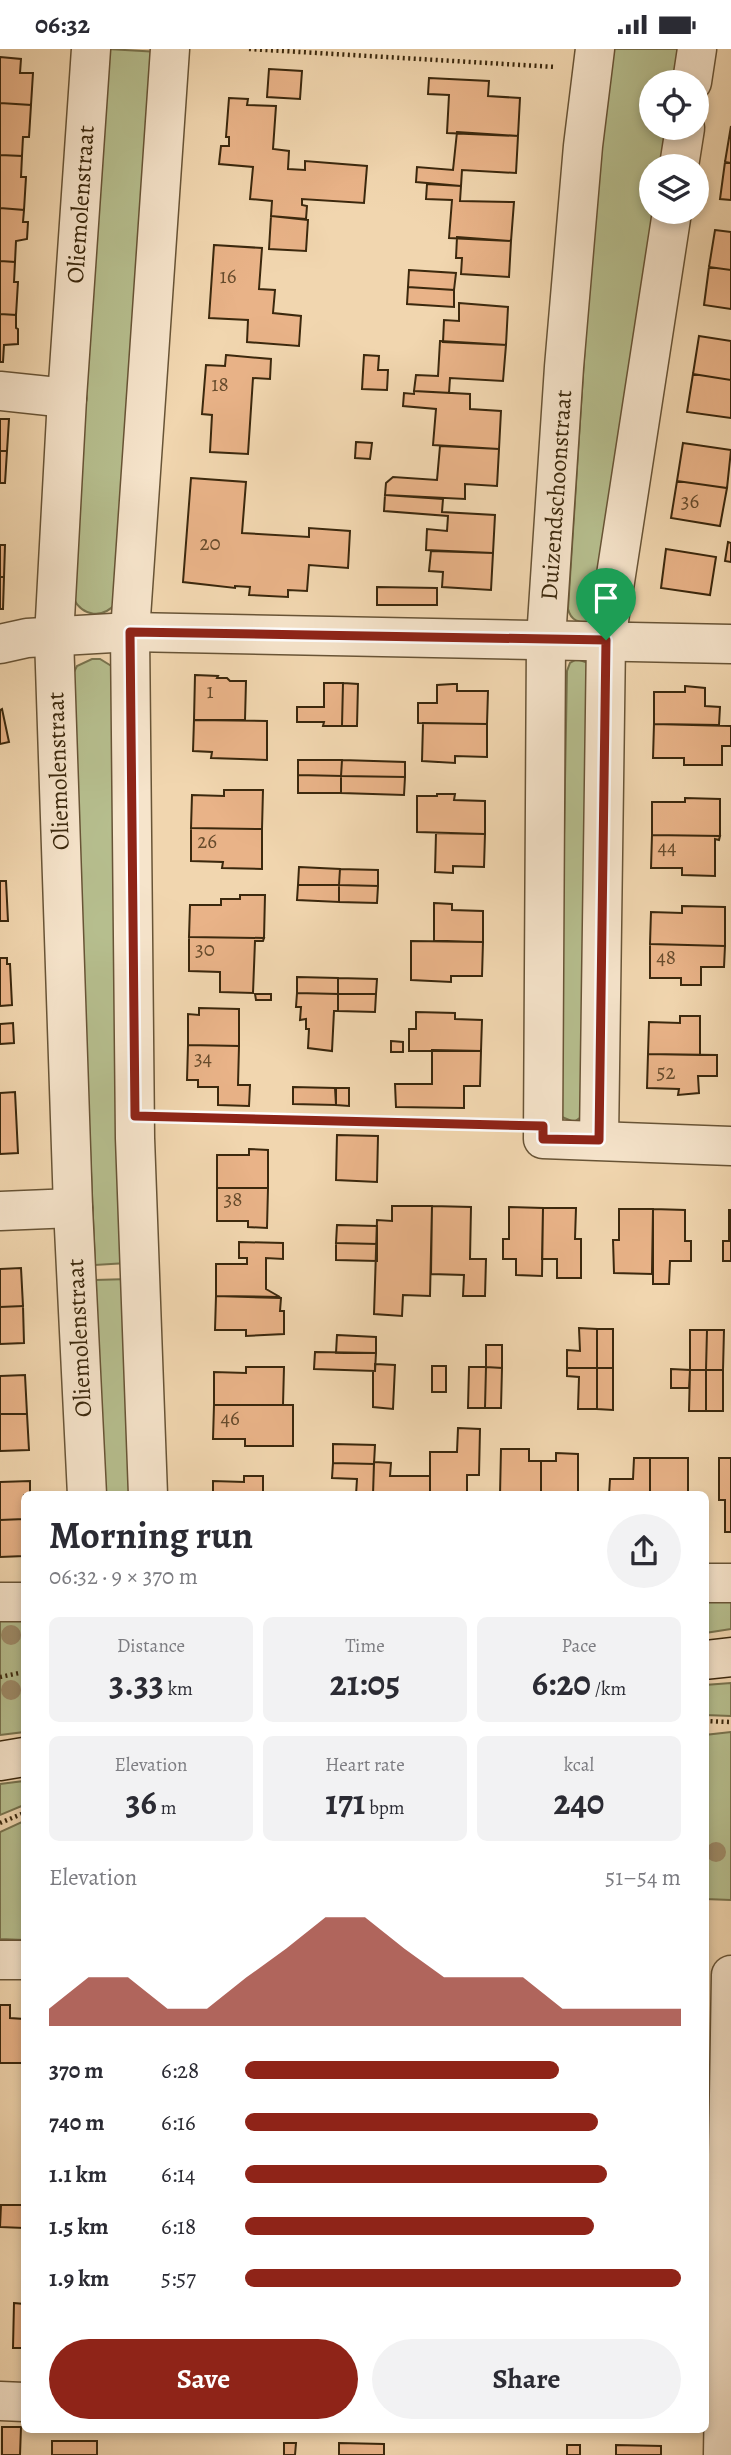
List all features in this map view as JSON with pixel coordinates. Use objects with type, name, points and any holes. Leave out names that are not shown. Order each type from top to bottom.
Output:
[{"type":"street","name":"Oliemolenstraat","points":[[87,1491],[73,1208],[54,637],[91,49]]},
{"type":"street","points":[[148,1491],[135,1116],[130,632],[170,49]]},
{"type":"street","points":[[694,70],[697,49]]},
{"type":"street","name":"Duizendschoonstraat","points":[[543,1126],[546,639],[564,367],[593,59]]},
{"type":"street","points":[[599,1140],[606,640],[670,224]]},
{"type":"street","points":[[0,391],[67,398]]},
{"type":"street","points":[[0,644],[27,638],[130,632],[731,643]]},
{"type":"street","points":[[543,1126],[543,1139],[731,1146]]},
{"type":"street","points":[[0,1211],[73,1208]]},
{"type":"street","points":[[709,1583],[731,1583]]},
{"type":"street","points":[[0,1602],[21,1602]]},
{"type":"street","points":[[709,1660],[731,1657]]},
{"type":"street","points":[[0,1761],[21,1758]]},
{"type":"street","points":[[0,1960],[21,1960]]},
{"type":"street","points":[[709,1968],[731,1970]]},
{"type":"street","points":[[723,2455],[714,2411],[731,1975]]},
{"type":"street","points":[[0,2401],[21,2402]]},
{"type":"path","points":[[249,49],[593,59]]},
{"type":"path","points":[[135,1116],[543,1126]]},
{"type":"path","points":[[0,1677],[21,1673]]},
{"type":"path","points":[[709,1721],[731,1723]]},
{"type":"path","points":[[0,1823],[21,1814]]},
{"type":"green space","points":[[108,49],[159,52],[116,603],[105,612],[93,614],[82,609],[73,598]]},
{"type":"green space","points":[[608,49],[685,49],[682,70],[639,70],[639,140],[671,140],[669,154],[639,154],[639,224],[658,224],[590,622],[582,622],[573,619],[568,609],[600,110]]},
{"type":"green space","points":[[92,659],[100,659],[113,667],[127,1263],[95,1265],[70,680],[77,666]]},
{"type":"green space","points":[[577,659],[588,663],[581,1117],[574,1122],[562,1117],[559,1109],[567,671],[570,663]]},
{"type":"green space","points":[[129,1279],[137,1491],[104,1491],[95,1280]]},
{"type":"green space","points":[[731,1595],[731,1629],[709,1632],[709,1596]]},
{"type":"green space","points":[[0,1615],[21,1615],[21,1732],[0,1735]]},
{"type":"green space","points":[[731,1683],[731,1716],[709,1715],[709,1685]]},
{"type":"green space","points":[[731,1732],[731,1900],[709,1899],[709,1735]]},
{"type":"green space","points":[[21,1781],[21,1806],[0,1815],[0,1784]]},
{"type":"green space","points":[[21,1822],[21,1940],[0,1939],[0,1832]]},
{"type":"building","points":[[0,57],[21,59],[20,73],[33,73],[31,105],[0,103]]},
{"type":"building","points":[[269,69],[302,71],[300,99],[267,97]]},
{"type":"building","points":[[429,78],[489,81],[488,96],[520,98],[518,136],[447,133],[449,95],[428,94]]},
{"type":"building","points":[[229,98],[248,99],[247,105],[276,106],[273,149],[289,151],[288,169],[305,170],[305,161],[367,166],[364,203],[302,199],[302,205],[307,206],[306,219],[271,216],[272,201],[250,199],[253,167],[219,164],[221,146],[229,146],[229,137],[226,137]]},
{"type":"building","points":[[0,103],[31,105],[29,137],[23,137],[22,156],[0,155]]},
{"type":"building","points":[[731,126],[731,163],[725,162]]},
{"type":"building","points":[[457,132],[518,136],[516,173],[462,170],[461,186],[416,182],[417,167],[453,170]]},
{"type":"building","points":[[0,155],[22,156],[21,177],[26,177],[24,210],[0,208]]},
{"type":"building","points":[[725,162],[731,163],[731,200],[720,199]]},
{"type":"building","points":[[427,184],[461,186],[460,201],[514,202],[511,241],[449,238],[452,200],[426,199]]},
{"type":"building","points":[[0,208],[24,210],[23,222],[28,222],[27,239],[16,241],[15,262],[0,261]]},
{"type":"building","points":[[271,216],[308,220],[306,251],[269,249]]},
{"type":"building","points":[[715,230],[731,232],[731,270],[709,267]]},
{"type":"building","points":[[457,237],[511,241],[509,277],[461,274],[462,258],[456,258]]},
{"type":"building","points":[[214,245],[262,248],[259,289],[275,290],[273,313],[301,316],[299,346],[247,342],[248,320],[209,318]]},
{"type":"building","points":[[0,261],[15,262],[14,282],[18,282],[16,315],[0,314]]},
{"type":"building","points":[[709,267],[731,270],[731,309],[704,305]]},
{"type":"building","points":[[409,270],[456,273],[454,290],[408,287]]},
{"type":"building","points":[[408,287],[454,290],[454,307],[407,304]]},
{"type":"building","points":[[459,303],[508,307],[506,345],[443,342],[444,320],[459,321]]},
{"type":"building","points":[[0,314],[16,315],[18,329],[18,344],[4,345],[3,362],[0,362]]},
{"type":"building","points":[[699,336],[731,341],[731,380],[693,374]]},
{"type":"building","points":[[440,341],[506,345],[503,381],[450,378],[449,393],[414,391],[416,375],[438,376]]},
{"type":"building","points":[[226,355],[271,359],[270,379],[253,378],[248,454],[210,452],[212,415],[202,414],[206,365],[225,366]]},
{"type":"building","points":[[364,355],[379,356],[378,370],[388,370],[387,390],[362,389]]},
{"type":"building","points":[[693,374],[731,380],[731,418],[687,412]]},
{"type":"building","points":[[414,391],[470,394],[470,409],[501,411],[499,449],[433,445],[436,409],[403,406],[404,393],[414,394]]},
{"type":"building","points":[[0,419],[9,419],[7,451],[0,451]]},
{"type":"building","points":[[356,442],[372,443],[370,459],[355,458]]},
{"type":"building","points":[[683,443],[731,450],[727,488],[677,481]]},
{"type":"building","points":[[440,446],[499,449],[497,486],[465,484],[465,499],[385,495],[386,483],[393,477],[437,480]]},
{"type":"building","points":[[0,451],[7,451],[5,483],[0,483]]},
{"type":"building","points":[[191,478],[246,482],[242,533],[309,537],[309,528],[350,531],[348,568],[309,565],[307,591],[288,590],[288,597],[249,595],[250,587],[235,588],[183,582]]},
{"type":"building","points":[[677,481],[727,488],[720,526],[671,518]]},
{"type":"building","points":[[385,495],[443,499],[442,512],[495,515],[493,553],[426,550],[427,529],[447,531],[448,516],[384,511]]},
{"type":"building","points":[[728,542],[731,543],[731,562],[725,561]]},
{"type":"building","points":[[0,545],[5,545],[4,577],[0,577]]},
{"type":"building","points":[[666,549],[716,557],[710,595],[661,588]]},
{"type":"building","points":[[431,551],[493,553],[491,590],[442,587],[443,572],[429,571]]},
{"type":"building","points":[[0,577],[4,577],[3,609],[0,609]]},
{"type":"building","points":[[377,587],[437,588],[437,605],[377,605]]},
{"type":"building","points":[[195,675],[246,681],[245,720],[194,720]]},
{"type":"building","points":[[324,683],[343,683],[342,726],[323,726],[324,722],[297,722],[297,707],[324,707]]},
{"type":"building","points":[[343,683],[358,684],[357,726],[342,726]]},
{"type":"building","points":[[457,684],[457,691],[488,691],[487,724],[418,723],[418,703],[437,703],[437,685]]},
{"type":"building","points":[[685,686],[705,688],[705,706],[720,707],[719,725],[654,724],[654,692],[685,692]]},
{"type":"building","points":[[2,709],[9,742],[0,744],[0,710]]},
{"type":"building","points":[[194,720],[267,721],[267,760],[211,758],[212,752],[193,751]]},
{"type":"building","points":[[423,723],[487,724],[487,757],[455,756],[455,763],[422,761]]},
{"type":"building","points":[[654,724],[731,726],[731,746],[722,746],[722,765],[684,765],[684,758],[653,758]]},
{"type":"building","points":[[298,760],[342,760],[341,776],[298,775]]},
{"type":"building","points":[[342,760],[405,762],[405,777],[341,776]]},
{"type":"building","points":[[298,775],[341,776],[341,793],[298,793]]},
{"type":"building","points":[[341,776],[405,777],[404,795],[341,793]]},
{"type":"building","points":[[224,790],[263,790],[262,829],[191,828],[192,795],[224,796]]},
{"type":"building","points":[[455,794],[454,800],[485,801],[485,834],[417,832],[417,796]]},
{"type":"building","points":[[685,798],[720,799],[720,836],[652,835],[652,802],[685,802]]},
{"type":"building","points":[[191,828],[262,829],[262,869],[222,868],[223,862],[191,861]]},
{"type":"building","points":[[436,833],[485,834],[484,867],[453,866],[453,873],[435,872]]},
{"type":"building","points":[[652,835],[720,836],[719,840],[715,839],[715,876],[682,875],[682,868],[651,868]]},
{"type":"building","points":[[299,867],[340,869],[339,885],[298,885]]},
{"type":"building","points":[[340,869],[378,870],[378,886],[339,885]]},
{"type":"building","points":[[0,881],[6,881],[8,921],[0,921]]},
{"type":"building","points":[[298,885],[339,885],[339,902],[297,900]]},
{"type":"building","points":[[339,885],[378,886],[377,903],[339,902]]},
{"type":"building","points":[[240,895],[265,895],[264,938],[189,937],[190,905],[221,905],[221,899],[240,899]]},
{"type":"building","points":[[434,903],[452,904],[452,910],[483,911],[483,942],[434,941]]},
{"type":"building","points":[[682,906],[725,907],[725,946],[650,944],[651,912],[682,913]]},
{"type":"building","points":[[189,937],[264,938],[263,941],[255,941],[253,993],[220,992],[220,972],[189,971]]},
{"type":"building","points":[[411,941],[483,942],[482,976],[451,976],[451,982],[411,980]]},
{"type":"building","points":[[650,944],[725,946],[724,967],[701,967],[701,985],[681,985],[681,978],[650,978]]},
{"type":"building","points":[[0,958],[7,958],[7,964],[10,964],[12,1005],[0,1006]]},
{"type":"building","points":[[297,977],[338,978],[338,994],[297,993]]},
{"type":"building","points":[[338,978],[377,979],[376,994],[338,994]]},
{"type":"building","points":[[297,993],[338,994],[338,1011],[334,1011],[332,1051],[308,1048],[309,1029],[306,1029],[306,1019],[300,1020],[301,1007],[296,1007]]},
{"type":"building","points":[[255,994],[271,994],[271,1000],[256,1000]]},
{"type":"building","points":[[338,994],[376,994],[375,1012],[338,1011]]},
{"type":"building","points":[[199,1008],[239,1009],[239,1046],[188,1045],[188,1014],[199,1015]]},
{"type":"building","points":[[416,1012],[455,1013],[455,1019],[482,1020],[481,1051],[409,1051],[409,1029],[416,1029]]},
{"type":"building","points":[[680,1016],[700,1016],[700,1055],[648,1054],[649,1022],[680,1023]]},
{"type":"building","points":[[13,1023],[14,1043],[0,1044],[0,1024]]},
{"type":"building","points":[[391,1041],[403,1042],[403,1052],[391,1052]]},
{"type":"building","points":[[188,1045],[239,1046],[238,1085],[250,1085],[249,1106],[218,1105],[218,1087],[198,1087],[198,1080],[187,1080]]},
{"type":"building","points":[[432,1050],[481,1051],[480,1086],[464,1086],[464,1108],[396,1107],[395,1084],[432,1084]]},
{"type":"building","points":[[648,1054],[717,1055],[717,1076],[698,1076],[699,1093],[678,1095],[679,1089],[647,1088]]},
{"type":"building","points":[[293,1087],[335,1088],[336,1105],[293,1104]]},
{"type":"building","points":[[336,1088],[349,1088],[349,1106],[336,1105]]},
{"type":"building","points":[[15,1092],[18,1153],[0,1154],[0,1093]]},
{"type":"building","points":[[337,1135],[378,1136],[377,1182],[336,1180]]},
{"type":"building","points":[[249,1149],[268,1150],[268,1188],[217,1188],[217,1155],[249,1155]]},
{"type":"building","points":[[217,1188],[268,1188],[267,1228],[248,1227],[248,1221],[217,1221]]},
{"type":"building","points":[[392,1206],[432,1206],[430,1296],[403,1295],[402,1316],[374,1314],[377,1220],[392,1221]]},
{"type":"building","points":[[432,1206],[471,1207],[470,1259],[486,1259],[485,1296],[463,1296],[464,1275],[431,1274]]},
{"type":"building","points":[[509,1207],[543,1208],[542,1276],[516,1275],[516,1259],[503,1259],[503,1239],[509,1239]]},
{"type":"building","points":[[543,1208],[576,1208],[575,1239],[581,1239],[581,1278],[557,1278],[557,1259],[542,1259]]},
{"type":"building","points":[[619,1209],[653,1209],[652,1274],[614,1273],[613,1240],[619,1240]]},
{"type":"building","points":[[653,1209],[685,1210],[685,1241],[691,1241],[691,1261],[670,1261],[669,1284],[653,1284]]},
{"type":"building","points":[[729,1210],[731,1261],[723,1261],[723,1241],[729,1241]]},
{"type":"building","points":[[337,1225],[377,1226],[377,1244],[336,1243]]},
{"type":"building","points":[[239,1242],[283,1243],[283,1259],[266,1258],[266,1289],[280,1297],[216,1296],[216,1264],[247,1264],[247,1258],[239,1258]]},
{"type":"building","points":[[336,1243],[377,1244],[377,1261],[336,1260]]},
{"type":"building","points":[[21,1268],[23,1306],[0,1307],[0,1269]]},
{"type":"building","points":[[216,1296],[281,1298],[284,1334],[246,1336],[246,1330],[215,1330]]},
{"type":"building","points":[[23,1306],[24,1343],[0,1344],[0,1307]]},
{"type":"building","points":[[579,1328],[597,1329],[597,1368],[567,1368],[567,1350],[580,1351]]},
{"type":"building","points":[[597,1329],[613,1329],[613,1368],[597,1368]]},
{"type":"building","points":[[690,1330],[707,1330],[706,1370],[690,1370]]},
{"type":"building","points":[[707,1330],[724,1330],[723,1370],[706,1370]]},
{"type":"building","points":[[337,1335],[376,1337],[376,1353],[336,1353]]},
{"type":"building","points":[[486,1345],[502,1345],[502,1368],[486,1367]]},
{"type":"building","points":[[315,1352],[376,1353],[375,1371],[314,1369]]},
{"type":"building","points":[[375,1364],[395,1365],[393,1409],[373,1407]]},
{"type":"building","points":[[432,1366],[446,1366],[446,1392],[432,1392]]},
{"type":"building","points":[[246,1367],[284,1367],[283,1405],[214,1405],[214,1372],[246,1373]]},
{"type":"building","points":[[469,1367],[486,1367],[485,1408],[468,1408]]},
{"type":"building","points":[[486,1367],[502,1368],[501,1408],[485,1408]]},
{"type":"building","points":[[567,1368],[597,1368],[597,1409],[578,1409],[579,1377],[567,1376]]},
{"type":"building","points":[[597,1368],[613,1368],[613,1410],[597,1409]]},
{"type":"building","points":[[671,1369],[690,1370],[689,1388],[671,1388]]},
{"type":"building","points":[[690,1370],[706,1370],[706,1411],[689,1411]]},
{"type":"building","points":[[706,1370],[723,1370],[723,1411],[706,1411]]},
{"type":"building","points":[[25,1375],[27,1414],[0,1414],[0,1376]]},
{"type":"building","points":[[214,1405],[293,1405],[293,1446],[245,1446],[245,1439],[213,1439]]},
{"type":"building","points":[[0,1414],[27,1414],[29,1450],[0,1451]]},
{"type":"building","points":[[458,1428],[480,1429],[479,1475],[467,1475],[467,1491],[430,1491],[430,1452],[457,1452]]},
{"type":"building","points":[[333,1444],[375,1445],[374,1464],[333,1463]]},
{"type":"building","points":[[501,1449],[529,1449],[529,1461],[541,1461],[541,1491],[500,1491]]},
{"type":"building","points":[[556,1453],[578,1454],[578,1491],[541,1491],[541,1461],[556,1461]]},
{"type":"building","points":[[634,1458],[650,1458],[650,1491],[609,1491],[610,1479],[633,1479]]},
{"type":"building","points":[[650,1458],[688,1458],[688,1491],[650,1491]]},
{"type":"building","points":[[719,1458],[731,1458],[731,1532],[725,1532],[725,1500],[719,1500]]},
{"type":"building","points":[[374,1462],[391,1463],[390,1476],[430,1476],[430,1491],[373,1491]]},
{"type":"building","points":[[333,1463],[374,1464],[373,1491],[356,1491],[357,1479],[332,1478]]},
{"type":"building","points":[[244,1476],[263,1476],[263,1491],[213,1491],[213,1481],[244,1482]]},
{"type":"building","points":[[30,1481],[30,1491],[21,1491],[21,1519],[0,1520],[0,1482]]},
{"type":"building","points":[[21,1519],[21,1556],[0,1557],[0,1520]]},
{"type":"building","points":[[0,2005],[10,2005],[10,2018],[21,2019],[21,2063],[0,2063]]},
{"type":"building","points":[[1,2205],[21,2205],[21,2228],[0,2227]]},
{"type":"building","points":[[14,2303],[21,2304],[21,2348],[13,2348]]},
{"type":"building","points":[[2,2427],[21,2427],[20,2455],[2,2455]]},
{"type":"building","points":[[52,2441],[97,2441],[97,2455],[52,2455]]},
{"type":"building","points":[[284,2443],[296,2443],[295,2455],[284,2455]]},
{"type":"building","points":[[339,2443],[384,2444],[384,2455],[339,2455]]},
{"type":"building","points":[[567,2445],[580,2445],[580,2455],[567,2455]]},
{"type":"building","points":[[616,2445],[661,2446],[661,2455],[616,2455]]},
{"type":"route","points":[[130,632],[606,640],[599,1140],[543,1139],[543,1126],[135,1116],[130,632]]}]
